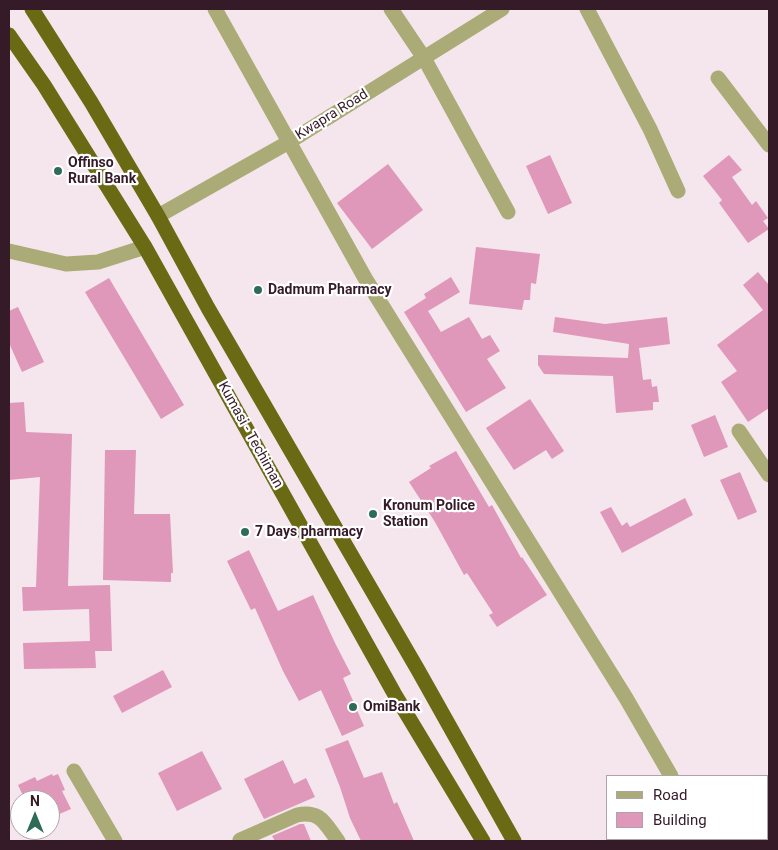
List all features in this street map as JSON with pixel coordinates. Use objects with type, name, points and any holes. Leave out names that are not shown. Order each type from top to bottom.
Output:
[{"type":"highway","points":[[32,9],[91,102],[158,216],[208,308],[418,670],[514,841]]},
{"type":"highway","name":"Kumasi - Techiman","points":[[9,35],[44,85],[145,247],[394,693],[483,841]]},
{"type":"street","points":[[215,9],[365,278],[626,698],[670,775]]},
{"type":"street","points":[[391,9],[424,58],[508,212]]},
{"type":"street","name":"Kwapra Road","points":[[158,216],[289,142],[502,9]]},
{"type":"street","points":[[587,9],[650,130],[678,191]]},
{"type":"street","points":[[718,78],[769,144]]},
{"type":"street","points":[[9,251],[66,264],[98,262],[145,247]]},
{"type":"street","points":[[739,431],[769,475]]},
{"type":"street","points":[[74,771],[115,841]]},
{"type":"street","points":[[240,840],[297,815],[305,814],[317,815],[321,818],[338,841]]},
{"type":"building","points":[[550,155],[572,203],[548,214],[526,166]]},
{"type":"building","points":[[729,155],[742,170],[732,177],[752,205],[756,201],[768,218],[763,221],[769,229],[748,243],[719,203],[722,200],[703,176]]},
{"type":"building","points":[[388,164],[423,210],[372,249],[337,203]]},
{"type":"building","points":[[476,247],[540,254],[536,284],[531,283],[530,300],[524,300],[522,310],[469,304]]},
{"type":"building","points":[[758,272],[769,285],[769,408],[748,422],[721,382],[737,371],[717,345],[763,310],[743,285]]},
{"type":"building","points":[[451,277],[460,292],[428,311],[441,332],[469,317],[482,339],[490,335],[500,351],[487,359],[506,388],[466,412],[404,312],[426,298],[424,294]]},
{"type":"building","points":[[109,278],[184,405],[161,419],[85,292]]},
{"type":"building","points":[[18,307],[44,362],[22,372],[9,343],[9,311]]},
{"type":"building","points":[[555,317],[605,324],[667,317],[670,344],[639,348],[643,380],[651,379],[652,387],[657,386],[659,402],[653,402],[653,410],[616,413],[613,376],[544,374],[538,365],[538,355],[628,358],[629,344],[553,332]]},
{"type":"building","points":[[530,399],[564,451],[552,459],[546,450],[514,470],[486,428]]},
{"type":"building","points":[[24,402],[26,432],[72,434],[68,586],[110,585],[112,651],[95,651],[96,668],[24,669],[23,643],[90,641],[89,609],[23,611],[22,587],[36,587],[40,477],[9,480],[9,403]]},
{"type":"building","points":[[715,415],[728,447],[704,457],[691,425]]},
{"type":"building","points":[[105,450],[136,450],[134,514],[170,514],[173,573],[171,573],[171,582],[103,580]]},
{"type":"building","points":[[456,451],[489,507],[492,505],[521,558],[547,595],[497,627],[489,615],[493,613],[467,573],[464,575],[435,522],[409,482],[431,468],[429,466]]},
{"type":"building","points":[[740,472],[757,512],[738,520],[720,480]]},
{"type":"building","points":[[685,498],[693,515],[622,553],[600,512],[611,507],[622,526],[627,522],[630,527]]},
{"type":"building","points":[[249,550],[278,611],[313,595],[351,674],[343,678],[364,726],[342,736],[321,690],[299,701],[283,671],[255,608],[251,610],[227,561]]},
{"type":"building","points":[[163,670],[172,687],[122,713],[113,696]]},
{"type":"building","points":[[348,740],[364,778],[382,772],[394,804],[397,802],[414,841],[361,841],[350,818],[325,749]]},
{"type":"building","points":[[202,751],[222,789],[177,811],[158,773]]},
{"type":"building","points":[[283,760],[294,784],[306,778],[315,797],[264,819],[244,779]]},
{"type":"building","points":[[52,774],[53,776],[58,774],[65,790],[62,791],[71,809],[60,814],[60,790],[20,790],[18,785],[35,777],[37,781]]},
{"type":"building","points":[[304,824],[311,841],[275,841],[272,836]]},
{"type":"place","name":"Offinso Rural Bank","points":[[58,171]]},
{"type":"place","name":"Dadmum Pharmacy","points":[[258,290]]},
{"type":"place","name":"Kronum Police Station","points":[[373,514]]},
{"type":"place","name":"7 Days pharmacy","points":[[245,532]]},
{"type":"place","name":"OmiBank","points":[[353,707]]}]
